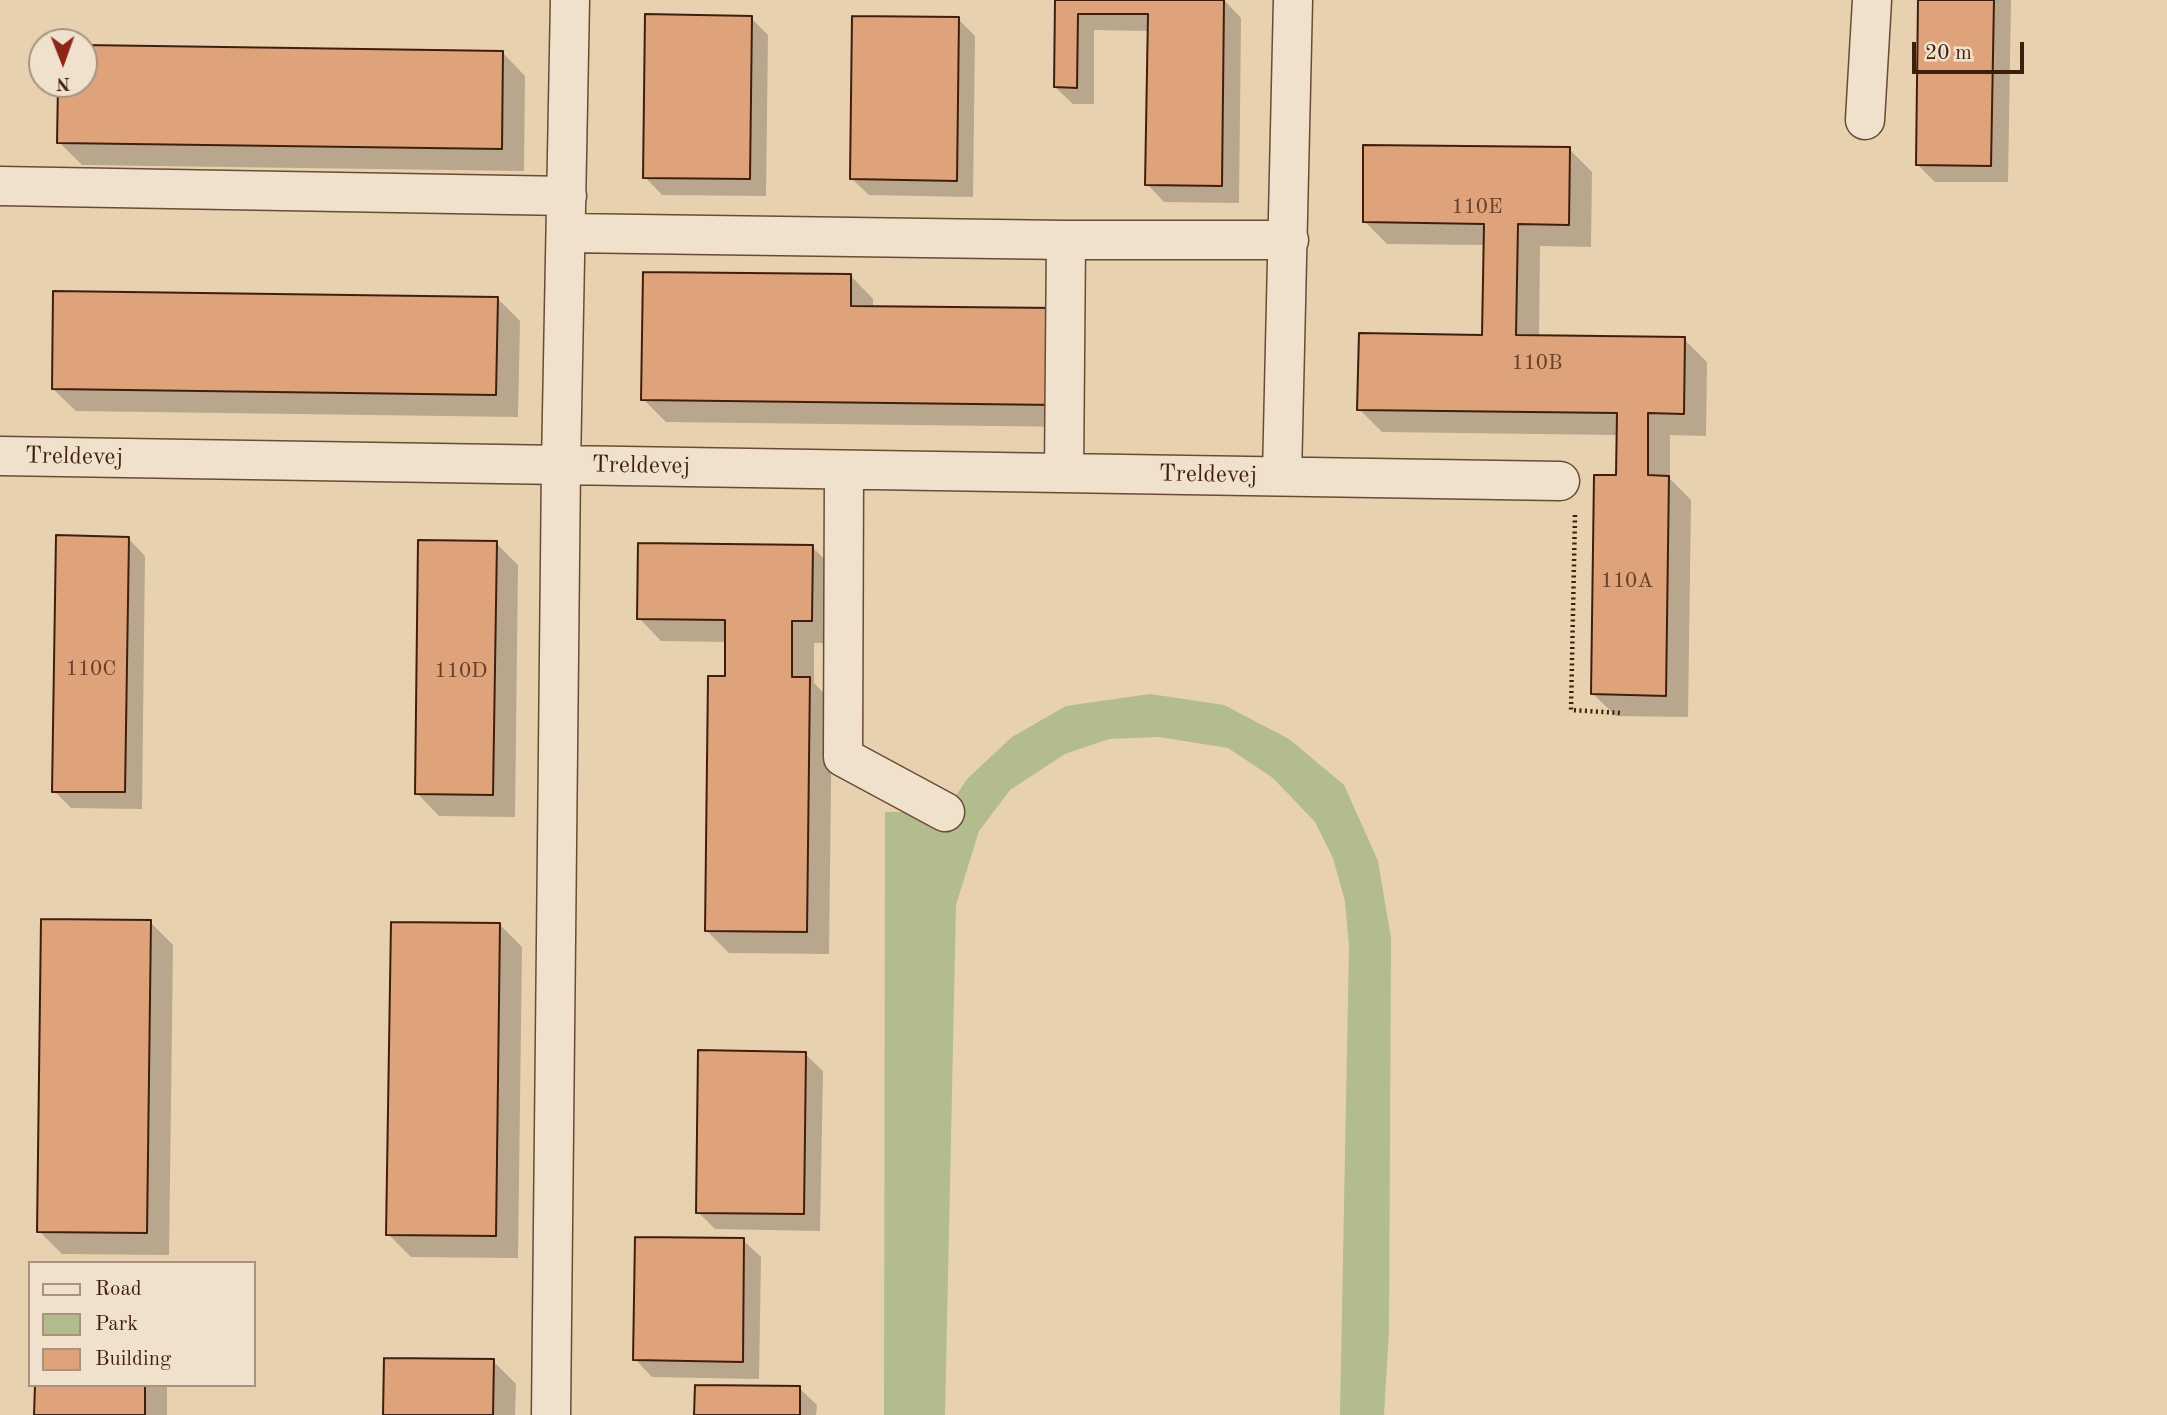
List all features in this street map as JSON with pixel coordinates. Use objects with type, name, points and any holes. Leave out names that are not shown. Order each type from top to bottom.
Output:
[{"type":"lane","points":[[551,1415],[561,465],[570,0]]},
{"type":"lane","name":"Treldevej","points":[[1283,476],[1293,0]]},
{"type":"lane","points":[[1865,120],[1872,0]]},
{"type":"lane","points":[[0,186],[1066,240],[1289,240]]},
{"type":"lane","points":[[1064,473],[1066,240]]},
{"type":"lane","name":"Treldevej","points":[[0,456],[1560,481]]},
{"type":"lane","points":[[844,470],[843,757],[945,812]]},
{"type":"path","points":[[1560,481],[1575,496],[1571,710],[1620,713]]},
{"type":"green space","points":[[1150,694],[1224,705],[1289,739],[1344,785],[1378,861],[1391,938],[1389,1329],[1384,1415],[1340,1415],[1349,947],[1345,901],[1333,858],[1315,822],[1273,778],[1228,748],[1159,737],[1109,739],[1065,754],[1010,790],[979,831],[956,905],[945,1415],[884,1415],[885,812],[945,812],[967,779],[1012,737],[1066,706]]},
{"type":"building","points":[[1055,0],[1224,0],[1222,186],[1145,185],[1148,14],[1078,14],[1077,88],[1054,87]]},
{"type":"building","points":[[1918,0],[1994,0],[1991,166],[1916,165]]},
{"type":"building","points":[[645,14],[752,16],[750,179],[643,178]]},
{"type":"building","points":[[852,16],[959,17],[957,181],[850,179]]},
{"type":"building","points":[[98,45],[503,51],[502,149],[57,143],[58,98],[98,98]]},
{"type":"building","points":[[1363,145],[1570,147],[1569,225],[1518,224],[1516,335],[1685,337],[1684,414],[1648,413],[1648,475],[1669,476],[1666,696],[1591,694],[1594,475],[1616,475],[1617,413],[1357,410],[1359,333],[1482,335],[1484,224],[1363,222]]},
{"type":"building","points":[[643,272],[851,274],[851,306],[1057,308],[1056,405],[641,400]]},
{"type":"building","points":[[53,291],[498,297],[496,395],[52,389]]},
{"type":"building","points":[[56,535],[129,537],[125,792],[52,792]]},
{"type":"building","points":[[418,540],[497,541],[493,795],[415,794]]},
{"type":"building","points":[[638,543],[813,545],[812,621],[792,621],[792,677],[810,677],[807,932],[705,931],[708,676],[725,676],[725,620],[637,619]]},
{"type":"building","points":[[41,919],[151,920],[147,1233],[37,1232]]},
{"type":"building","points":[[391,922],[500,923],[496,1236],[386,1235]]},
{"type":"building","points":[[698,1050],[806,1052],[804,1214],[696,1213]]},
{"type":"building","points":[[635,1237],[744,1238],[743,1362],[633,1360]]},
{"type":"building","points":[[384,1358],[494,1359],[493,1415],[383,1415]]},
{"type":"building","points":[[695,1385],[800,1386],[800,1415],[694,1415]]},
{"type":"building","points":[[35,1387],[145,1387],[145,1415],[34,1415]]}]
